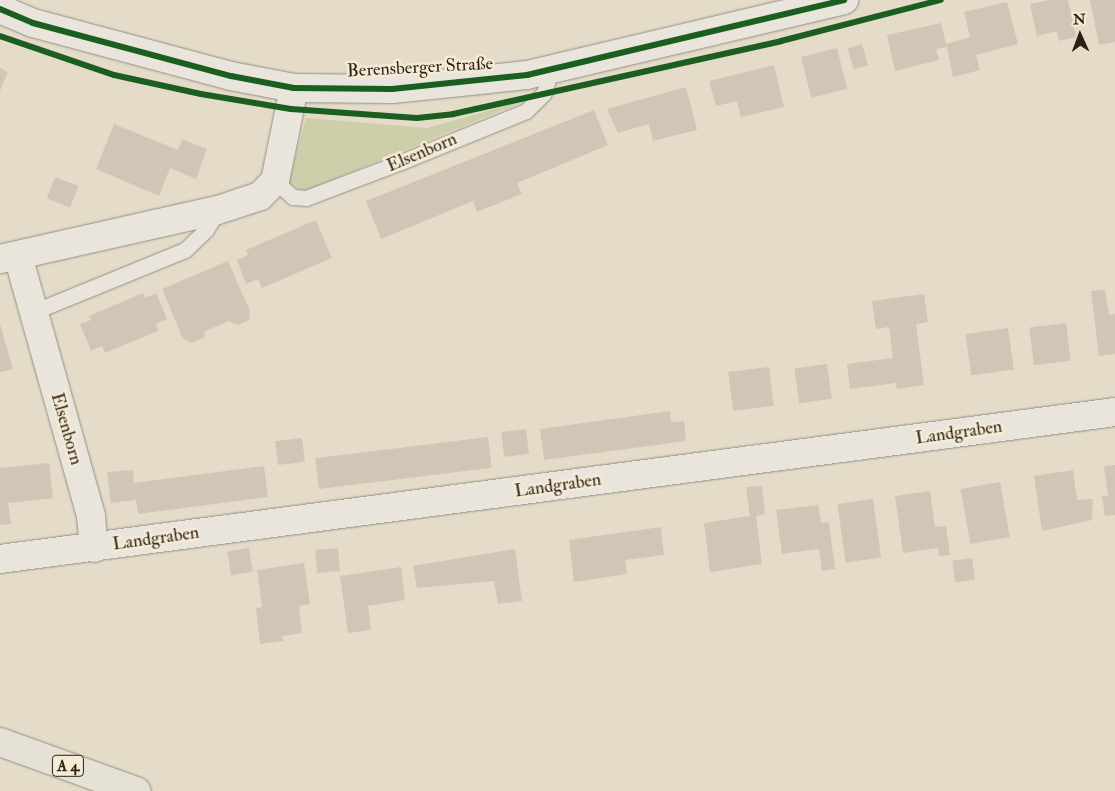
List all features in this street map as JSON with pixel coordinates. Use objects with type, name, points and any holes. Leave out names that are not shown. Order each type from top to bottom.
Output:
[{"type":"highway","name":"A 4","points":[[0,742],[136,791]]},
{"type":"street","name":"Berensberger Straße","points":[[0,9],[33,23],[231,76],[294,88],[392,89],[465,84],[551,70],[774,9],[844,0]]},
{"type":"street","points":[[275,181],[294,88]]},
{"type":"street","name":"Elsenborn","points":[[94,548],[91,516],[33,312],[9,257],[218,210],[260,196],[275,181]]},
{"type":"street","name":"Landgraben","points":[[0,559],[1115,412]]},
{"type":"lane","name":"Elsenborn","points":[[275,181],[292,197],[306,198],[401,162],[526,111],[544,93],[551,70]]},
{"type":"lane","points":[[33,312],[185,250],[206,230],[218,210]]},
{"type":"green space","points":[[527,100],[303,192],[288,182],[306,118],[427,128]]},
{"type":"building","points":[[1049,0],[1068,0],[1076,37],[1059,41],[1057,31],[1037,36],[1030,4]]},
{"type":"building","points":[[1090,0],[1115,0],[1115,42],[1099,45]]},
{"type":"building","points":[[1007,2],[1018,44],[976,55],[980,70],[953,77],[947,47],[936,49],[939,60],[895,71],[887,35],[941,23],[946,44],[970,37],[964,12]]},
{"type":"building","points":[[862,44],[868,65],[854,69],[848,48]]},
{"type":"building","points":[[837,48],[847,89],[811,98],[801,57]]},
{"type":"building","points":[[774,65],[784,107],[741,117],[737,101],[716,106],[709,81]]},
{"type":"building","points":[[0,68],[8,72],[0,91]]},
{"type":"building","points":[[686,87],[697,130],[653,141],[649,124],[618,133],[607,109]]},
{"type":"building","points":[[594,110],[608,145],[517,183],[522,194],[477,212],[473,201],[381,239],[366,201]]},
{"type":"building","points":[[114,124],[178,150],[182,139],[207,149],[196,179],[170,168],[159,196],[96,169]]},
{"type":"building","points":[[55,177],[78,186],[70,207],[47,198]]},
{"type":"building","points":[[316,220],[332,258],[262,288],[258,279],[246,284],[237,260],[248,255],[246,250]]},
{"type":"building","points":[[228,261],[250,311],[249,320],[238,325],[229,321],[205,331],[204,338],[191,343],[183,339],[162,289]]},
{"type":"building","points":[[1105,290],[1109,315],[1115,314],[1115,354],[1099,356],[1091,291]]},
{"type":"building","points":[[143,293],[145,298],[156,293],[167,319],[156,324],[158,331],[105,353],[102,346],[91,351],[80,324],[91,320],[89,316]]},
{"type":"building","points":[[924,294],[928,322],[916,324],[924,385],[897,389],[896,383],[850,389],[847,364],[893,358],[889,327],[876,329],[872,301]]},
{"type":"building","points":[[1066,323],[1071,361],[1034,365],[1029,328]]},
{"type":"building","points":[[0,324],[13,369],[0,372]]},
{"type":"building","points":[[1008,328],[1014,370],[971,376],[965,334]]},
{"type":"building","points":[[827,364],[832,399],[799,403],[794,369]]},
{"type":"building","points":[[769,367],[774,406],[733,411],[728,372]]},
{"type":"building","points":[[670,411],[671,422],[684,421],[686,441],[544,460],[540,429]]},
{"type":"building","points":[[526,429],[529,454],[504,457],[501,432]]},
{"type":"building","points":[[488,437],[492,468],[319,489],[315,458]]},
{"type":"building","points":[[302,438],[305,462],[278,465],[275,441]]},
{"type":"building","points":[[49,463],[53,498],[8,503],[11,524],[0,525],[0,468]]},
{"type":"building","points":[[1115,465],[1115,515],[1105,516],[1102,496],[1108,496],[1104,466]]},
{"type":"building","points":[[264,466],[268,497],[138,514],[136,500],[111,503],[107,472],[133,470],[134,483]]},
{"type":"building","points":[[1073,470],[1077,500],[1093,499],[1092,520],[1042,531],[1034,476]]},
{"type":"building","points":[[1000,482],[1010,537],[970,544],[961,489]]},
{"type":"building","points":[[762,486],[765,514],[756,516],[762,564],[710,572],[704,523],[750,516],[746,487]]},
{"type":"building","points":[[930,491],[935,527],[946,526],[950,555],[939,556],[938,548],[903,553],[895,496]]},
{"type":"building","points":[[873,499],[881,557],[846,562],[837,504]]},
{"type":"building","points":[[818,505],[821,523],[829,522],[835,569],[822,571],[819,549],[782,554],[776,510]]},
{"type":"building","points":[[661,527],[664,555],[625,560],[627,574],[574,582],[569,540]]},
{"type":"building","points":[[249,548],[253,572],[231,575],[227,551]]},
{"type":"building","points":[[338,548],[340,571],[317,573],[315,550]]},
{"type":"building","points":[[515,549],[522,601],[498,604],[494,581],[417,588],[413,566]]},
{"type":"building","points":[[972,558],[975,580],[955,583],[952,561]]},
{"type":"building","points":[[304,563],[310,604],[299,606],[302,633],[282,636],[283,641],[260,644],[256,608],[262,607],[257,570]]},
{"type":"building","points":[[401,567],[405,600],[368,606],[371,630],[348,633],[340,576]]},
{"type":"cycle path","points":[[0,9],[33,23],[231,76],[294,88],[392,89],[527,75],[844,0]]},
{"type":"cycle path","points":[[0,36],[114,75],[201,94],[291,109],[417,118],[453,114],[781,41],[941,0]]}]
